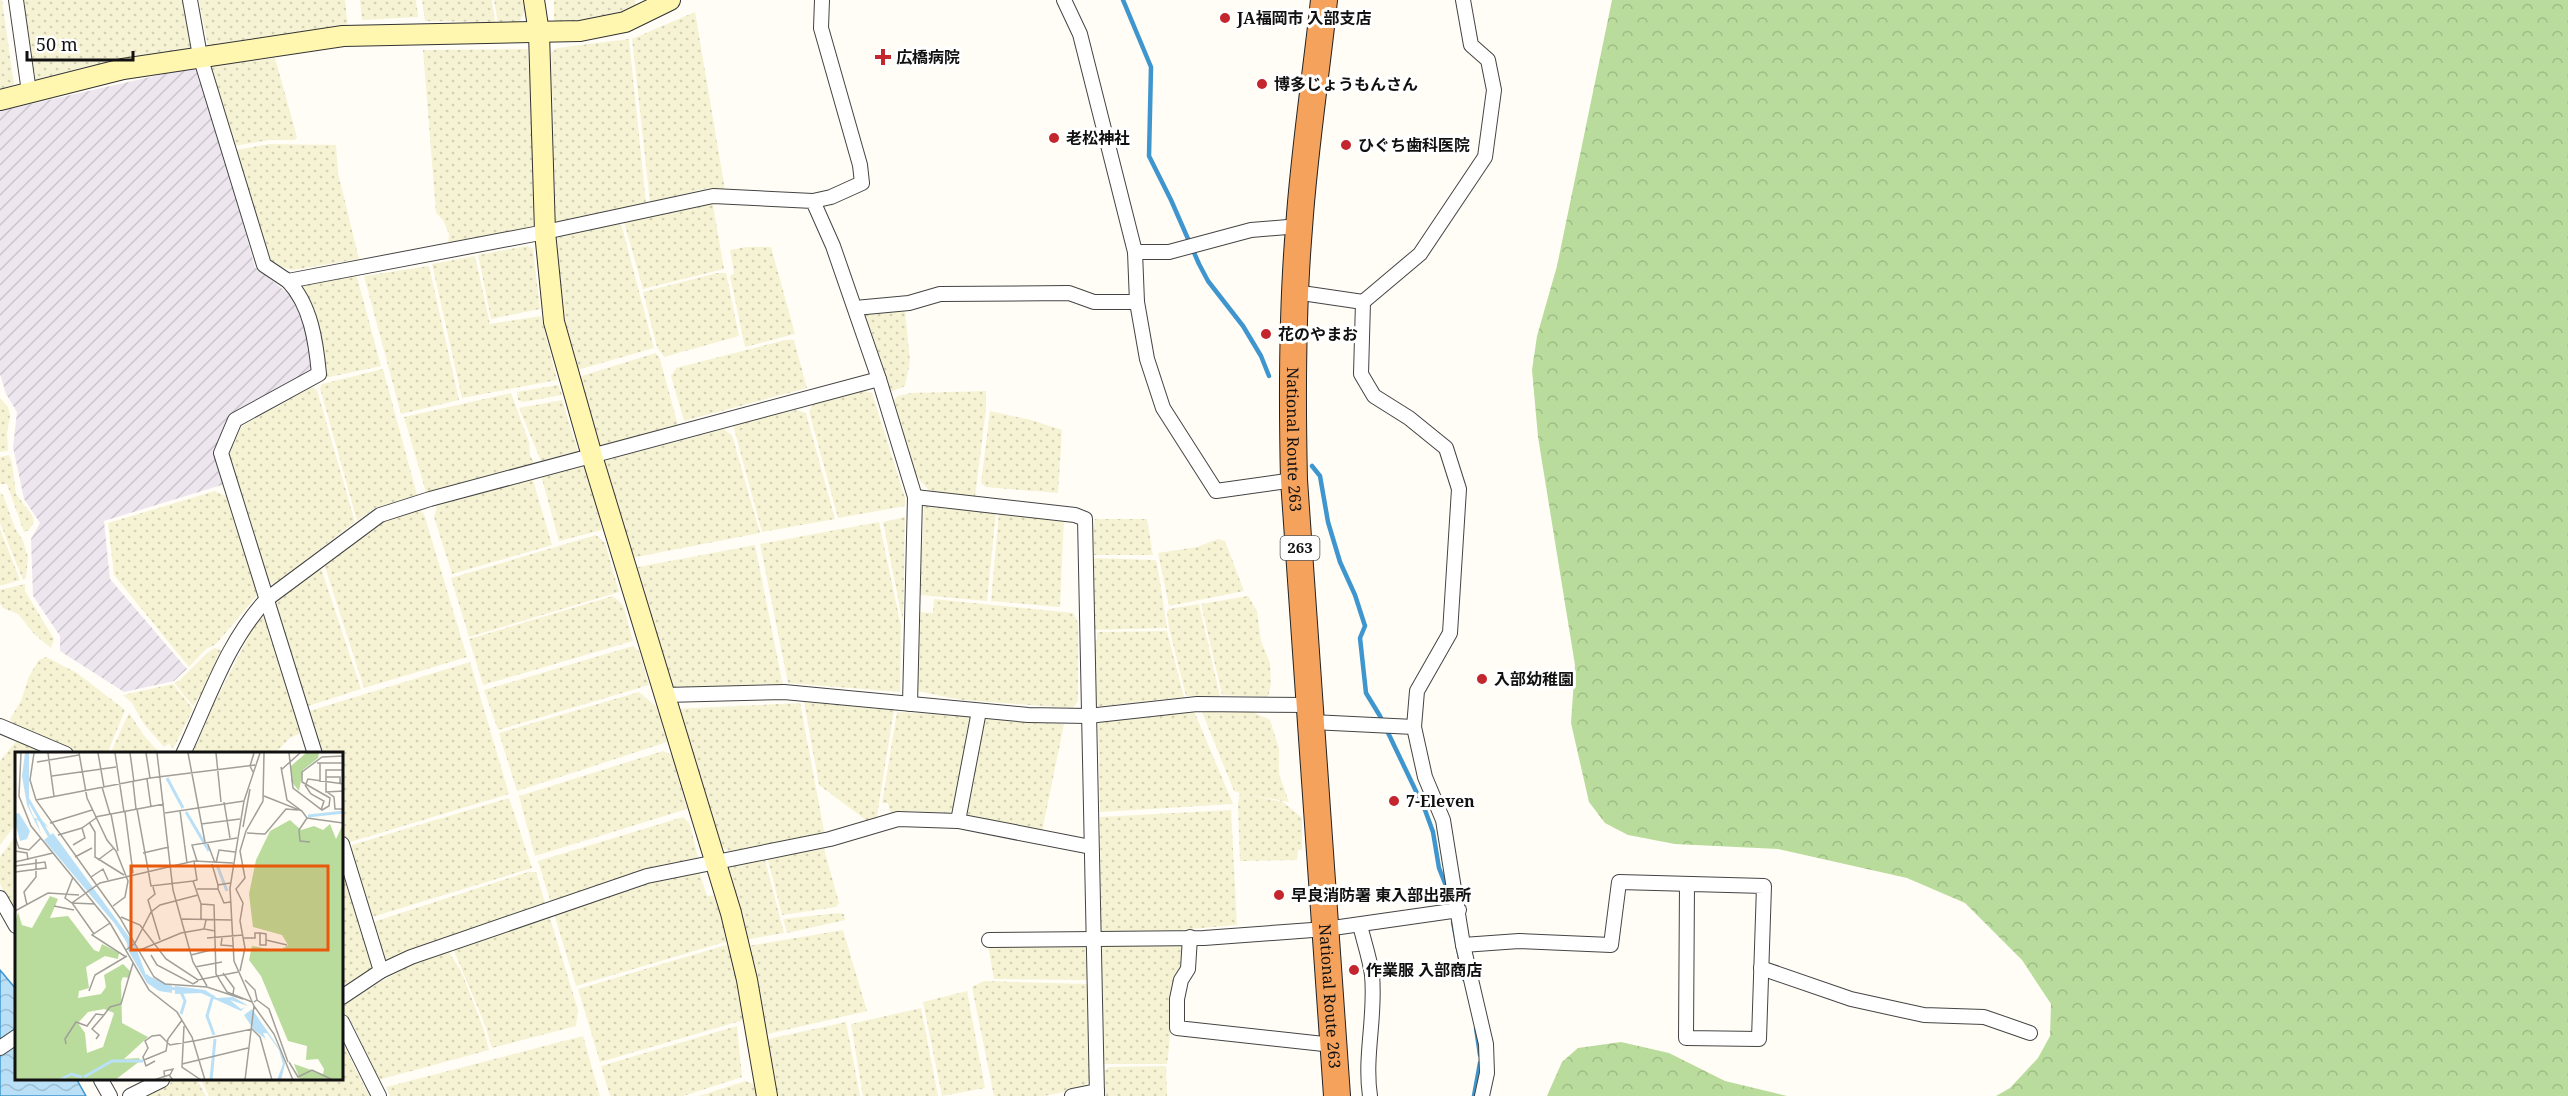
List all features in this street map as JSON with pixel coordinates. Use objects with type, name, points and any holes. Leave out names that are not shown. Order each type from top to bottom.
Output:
[{"type":"highway","name":"National Route 263","points":[[1324,0],[1299,226],[1292,347],[1294,480],[1337,1096]]},
{"type":"street","points":[[16,0],[29,92]]},
{"type":"street","points":[[190,0],[200,56],[264,265],[295,288],[315,334],[319,374],[235,420],[221,453],[314,752]]},
{"type":"street","points":[[534,0],[539,33],[545,232],[554,322],[592,456],[716,861],[747,980],[767,1096]]},
{"type":"street","points":[[0,100],[123,69],[343,36],[580,31],[625,22],[670,0]]},
{"type":"street","points":[[288,281],[545,232],[713,196],[813,201],[831,197],[862,183],[860,165],[821,28],[822,0]]},
{"type":"street","points":[[1064,0],[1080,34],[1135,252],[1137,302],[1146,359],[1163,408],[1187,449],[1216,491],[1294,480]]},
{"type":"street","points":[[1464,0],[1471,45],[1488,60],[1494,90],[1485,157],[1420,254],[1363,302],[1361,374],[1374,396],[1409,418],[1446,448],[1459,489],[1450,633],[1417,692],[1414,727],[1425,777],[1443,820],[1463,945],[1486,1044],[1487,1072],[1482,1096]]},
{"type":"street","points":[[813,201],[833,246],[855,308],[915,497],[910,704]]},
{"type":"street","points":[[1135,252],[1169,252],[1251,230],[1299,226]]},
{"type":"street","points":[[1295,292],[1363,302]]},
{"type":"street","points":[[855,308],[909,303],[940,294],[1069,293],[1094,302],[1137,302]]},
{"type":"street","points":[[184,752],[239,633],[267,599],[380,515],[430,499],[879,379]]},
{"type":"street","points":[[915,497],[1075,515],[1085,519],[1097,1093],[1072,1096]]},
{"type":"street","points":[[665,695],[784,692],[1028,715],[1089,716],[1197,704],[1312,713],[1378,725],[1414,727]]},
{"type":"street","points":[[958,821],[979,711]]},
{"type":"street","points":[[0,726],[61,752]]},
{"type":"street","points":[[344,996],[381,971],[411,957],[647,876],[831,838],[898,819],[958,821],[1091,847]]},
{"type":"street","points":[[344,851],[381,971]]},
{"type":"street","points":[[1463,945],[1519,941],[1611,945],[1619,882],[1764,886],[1759,1039],[1686,1038],[1687,884]]},
{"type":"street","points":[[0,898],[15,925]]},
{"type":"street","points":[[989,940],[1204,938],[1326,929],[1459,910]]},
{"type":"street","points":[[1360,925],[1372,976],[1367,1075],[1370,1096]]},
{"type":"street","points":[[1190,937],[1188,969],[1181,980],[1177,999],[1177,1028],[1333,1045]]},
{"type":"street","points":[[1761,968],[1851,999],[1924,1015],[1984,1017],[2030,1033]]},
{"type":"street","points":[[344,1026],[379,1096]]},
{"type":"street","points":[[0,1048],[15,1038]]},
{"type":"street","points":[[102,1081],[110,1096]]},
{"type":"street","points":[[130,1096],[160,1081]]},
{"type":"shaded area","points":[[0,0],[2,0],[14,85],[0,90]]},
{"type":"shaded area","points":[[22,0],[185,0],[194,47],[191,51],[136,57],[81,68],[35,81],[32,79]]},
{"type":"shaded area","points":[[199,0],[345,0],[348,28],[208,46]]},
{"type":"shaded area","points":[[360,0],[416,0],[418,17],[362,20]]},
{"type":"shaded area","points":[[422,0],[492,0],[495,22],[425,21]]},
{"type":"shaded area","points":[[494,0],[528,0],[528,4],[519,23],[498,23]]},
{"type":"shaded area","points":[[554,0],[635,0],[636,6],[615,16],[585,22],[554,24]]},
{"type":"shaded area","points":[[695,12],[725,190],[708,188],[650,202],[632,39]]},
{"type":"shaded area","points":[[629,39],[646,203],[556,224],[551,53],[557,48]]},
{"type":"shaded area","points":[[528,49],[535,230],[448,244],[449,234],[443,220],[436,213],[423,50]]},
{"type":"shaded area","points":[[275,58],[297,137],[295,140],[269,140],[234,146],[211,66]]},
{"type":"shaded area","points":[[199,66],[255,267],[291,296],[310,338],[313,370],[299,382],[226,421],[215,455],[225,484],[104,521],[110,579],[187,669],[174,681],[124,692],[60,651],[60,636],[33,596],[31,539],[40,523],[24,499],[13,447],[17,412],[6,394],[0,374],[0,111]]},
{"type":"shaded area","points":[[270,144],[336,145],[338,173],[359,259],[293,270],[274,265],[236,150]]},
{"type":"shaded area","points":[[707,203],[713,205],[724,269],[643,289],[624,222]]},
{"type":"shaded area","points":[[618,223],[622,227],[654,348],[577,370],[562,318],[553,239]]},
{"type":"shaded area","points":[[527,246],[533,249],[540,309],[491,319],[478,255]]},
{"type":"shaded area","points":[[746,247],[771,247],[795,334],[745,347],[730,276],[734,273],[730,250]]},
{"type":"shaded area","points":[[475,256],[490,324],[541,316],[557,380],[462,398],[432,264]]},
{"type":"shaded area","points":[[429,266],[459,400],[401,414],[364,276]]},
{"type":"shaded area","points":[[717,273],[726,273],[739,336],[664,357],[657,347],[643,292]]},
{"type":"shaded area","points":[[349,275],[357,277],[381,366],[325,378],[320,335],[300,284]]},
{"type":"shaded area","points":[[905,310],[910,362],[905,386],[890,392],[865,317],[866,313]]},
{"type":"shaded area","points":[[785,340],[794,340],[807,388],[684,421],[671,376],[676,368]]},
{"type":"shaded area","points":[[656,353],[660,359],[678,425],[606,446],[599,445],[578,377]]},
{"type":"shaded area","points":[[383,369],[417,495],[375,508],[357,521],[320,388],[322,384]]},
{"type":"shaded area","points":[[558,385],[562,395],[523,402],[518,400],[517,392]]},
{"type":"shaded area","points":[[312,387],[317,390],[355,522],[275,584],[269,583],[227,455],[242,426]]},
{"type":"shaded area","points":[[865,391],[872,393],[905,498],[905,506],[838,518],[809,411],[814,403]]},
{"type":"shaded area","points":[[986,391],[986,409],[975,497],[939,494],[929,490],[916,476],[891,403],[898,396],[911,393]]},
{"type":"shaded area","points":[[511,393],[535,465],[426,492],[404,417]]},
{"type":"shaded area","points":[[0,398],[8,407],[10,416],[7,433],[8,451],[0,452]]},
{"type":"shaded area","points":[[562,400],[578,451],[541,461],[519,408]]},
{"type":"shaded area","points":[[796,410],[806,413],[835,519],[762,532],[733,425]]},
{"type":"shaded area","points":[[990,411],[1062,430],[1058,493],[986,487],[981,483]]},
{"type":"shaded area","points":[[723,429],[732,435],[760,533],[631,558],[604,467],[607,460]]},
{"type":"shaded area","points":[[9,455],[16,494],[32,515],[34,522],[29,530],[24,532],[7,484],[0,484],[0,457]]},
{"type":"shaded area","points":[[581,465],[586,466],[602,530],[559,541],[541,475]]},
{"type":"shaded area","points":[[532,477],[552,545],[452,574],[434,517],[438,502]]},
{"type":"shaded area","points":[[215,491],[228,497],[260,592],[216,644],[206,649],[189,667],[114,575],[108,523]]},
{"type":"shaded area","points":[[0,493],[3,495],[28,557],[26,578],[23,580],[0,523]]},
{"type":"shaded area","points":[[924,505],[996,512],[987,601],[920,595]]},
{"type":"shaded area","points":[[419,509],[424,514],[467,657],[364,688],[324,564],[387,519]]},
{"type":"shaded area","points":[[999,512],[1064,518],[1060,607],[991,601]]},
{"type":"shaded area","points":[[905,517],[903,623],[883,522]]},
{"type":"shaded area","points":[[1095,519],[1147,519],[1153,555],[1090,555],[1089,525],[1094,525]]},
{"type":"shaded area","points":[[879,522],[901,626],[900,692],[788,683],[760,544]]},
{"type":"shaded area","points":[[0,529],[20,580],[0,586]]},
{"type":"shaded area","points":[[596,535],[605,543],[619,592],[469,637],[451,578]]},
{"type":"shaded area","points":[[1218,539],[1225,541],[1244,591],[1169,606],[1158,553],[1197,547]]},
{"type":"shaded area","points":[[755,545],[783,686],[766,684],[677,690],[670,688],[633,568]]},
{"type":"shaded area","points":[[1090,558],[1155,560],[1167,628],[1091,630]]},
{"type":"shaded area","points":[[320,565],[361,689],[305,707],[276,605],[282,595]]},
{"type":"shaded area","points":[[25,584],[25,591],[54,639],[51,648],[35,635],[18,614],[3,608],[0,603],[0,590]]},
{"type":"shaded area","points":[[613,596],[623,605],[633,641],[483,685],[469,639]]},
{"type":"shaded area","points":[[1248,596],[1257,611],[1261,641],[1270,663],[1271,684],[1268,697],[1222,695],[1201,604]]},
{"type":"shaded area","points":[[934,599],[1073,613],[1078,623],[1078,701],[1073,708],[962,700],[917,691],[920,612],[933,613]]},
{"type":"shaded area","points":[[1199,604],[1220,696],[1186,696],[1169,628],[1167,612],[1169,609]]},
{"type":"shaded area","points":[[267,616],[301,733],[290,738],[276,752],[189,752],[257,620]]},
{"type":"shaded area","points":[[1167,631],[1184,697],[1093,707],[1091,642],[1097,640],[1097,632]]},
{"type":"shaded area","points":[[633,646],[639,651],[649,685],[498,730],[484,690]]},
{"type":"shaded area","points":[[215,648],[222,651],[206,687],[193,706],[174,683]]},
{"type":"shaded area","points":[[46,657],[77,673],[125,710],[108,752],[75,752],[13,725],[10,719],[21,701],[29,676],[39,660]]},
{"type":"shaded area","points":[[470,662],[509,794],[347,843],[344,834],[344,752],[318,752],[306,712]]},
{"type":"shaded area","points":[[173,684],[193,709],[173,749],[169,743],[164,747],[144,724],[132,703],[123,695]]},
{"type":"shaded area","points":[[639,692],[657,707],[667,742],[517,791],[499,733]]},
{"type":"shaded area","points":[[804,702],[894,710],[876,822],[870,823],[819,785]]},
{"type":"shaded area","points":[[800,703],[825,836],[731,852],[716,844],[675,709]]},
{"type":"shaded area","points":[[1221,709],[1251,711],[1270,720],[1279,749],[1279,774],[1289,802],[1244,794],[1283,802],[1302,818],[1302,850],[1298,850],[1297,860],[1240,861],[1238,804],[1240,793],[1234,791],[1202,712]]},
{"type":"shaded area","points":[[1194,711],[1233,804],[1100,812],[1098,720]]},
{"type":"shaded area","points":[[897,712],[968,716],[970,722],[953,808],[949,813],[904,811],[891,815],[888,803],[882,803]]},
{"type":"shaded area","points":[[129,713],[145,737],[159,752],[111,752]]},
{"type":"shaded area","points":[[985,718],[1064,724],[1042,832],[966,816]]},
{"type":"shaded area","points":[[17,740],[44,752],[15,752],[15,825],[0,845],[0,761]]},
{"type":"shaded area","points":[[663,751],[672,755],[687,809],[535,856],[519,796]]},
{"type":"shaded area","points":[[509,798],[532,868],[372,917],[350,853],[352,845]]},
{"type":"shaded area","points":[[1231,810],[1237,925],[1167,931],[1101,932],[1100,817]]},
{"type":"shaded area","points":[[683,817],[690,824],[698,858],[609,882],[551,903],[538,861]]},
{"type":"shaded area","points":[[15,836],[15,912],[0,884],[0,857]]},
{"type":"shaded area","points":[[823,845],[839,903],[836,907],[782,915],[767,856]]},
{"type":"shaded area","points":[[764,856],[784,933],[744,940],[723,864]]},
{"type":"shaded area","points":[[344,870],[372,961],[371,971],[344,988]]},
{"type":"shaded area","points":[[699,871],[707,896],[715,895],[728,941],[576,986],[554,914],[650,879]]},
{"type":"shaded area","points":[[528,872],[536,872],[546,906],[389,961],[382,960],[370,923]]},
{"type":"shaded area","points":[[844,914],[845,920],[787,933],[783,919]]},
{"type":"shaded area","points":[[550,918],[578,1010],[576,1026],[492,1048],[485,1025],[454,951],[475,941]]},
{"type":"shaded area","points":[[843,930],[867,1011],[764,1035],[748,946]]},
{"type":"shaded area","points":[[1178,941],[1184,946],[1183,961],[1177,975],[1167,1064],[1102,1064],[1099,949],[1103,942]]},
{"type":"shaded area","points":[[726,945],[731,949],[744,1020],[600,1062],[578,989]]},
{"type":"shaded area","points":[[988,945],[1087,945],[1087,980],[994,979]]},
{"type":"shaded area","points":[[449,952],[461,971],[483,1027],[489,1050],[378,1080],[354,1027],[344,1012],[344,1004],[415,961]]},
{"type":"shaded area","points":[[984,981],[1087,984],[1090,1079],[1084,1088],[1044,1096],[994,1096],[972,987]]},
{"type":"shaded area","points":[[967,991],[985,1088],[942,1096],[923,1002]]},
{"type":"shaded area","points":[[921,1008],[938,1096],[863,1096],[851,1024]]},
{"type":"shaded area","points":[[846,1022],[860,1096],[774,1096],[764,1040]]},
{"type":"shaded area","points":[[737,1026],[742,1077],[683,1096],[610,1096],[601,1066]]},
{"type":"shaded area","points":[[583,1036],[600,1096],[390,1096],[386,1087]]},
{"type":"shaded area","points":[[344,1046],[369,1096],[209,1096],[202,1081],[344,1081]]},
{"type":"shaded area","points":[[1166,1066],[1167,1096],[1101,1096],[1101,1074],[1109,1067]]},
{"type":"shaded area","points":[[174,1081],[198,1081],[206,1096],[145,1096]]},
{"type":"shaded area","points":[[746,1081],[756,1085],[758,1096],[699,1096]]},
{"type":"green space","points":[[1612,0],[2568,0],[2568,1096],[1996,1096],[2010,1088],[2038,1058],[2050,1036],[2051,1004],[2022,960],[1965,903],[1907,878],[1778,849],[1675,844],[1628,835],[1605,823],[1589,802],[1571,723],[1575,665],[1538,437],[1532,370],[1537,336],[1557,266]]},
{"type":"green space","points":[[1621,1042],[1669,1053],[1725,1081],[1787,1096],[1547,1096],[1562,1062],[1578,1048]]},
{"type":"water","points":[[0,970],[15,988],[15,1081],[78,1081],[86,1096],[0,1096]]},
{"type":"waterway","points":[[1123,0],[1151,67],[1149,156],[1208,281],[1243,326],[1261,356],[1269,376]]},
{"type":"waterway","points":[[1312,466],[1320,476],[1328,522],[1340,562],[1355,595],[1365,626],[1360,638],[1366,693],[1380,716],[1425,810],[1433,832],[1439,868],[1450,896]]},
{"type":"waterway","points":[[1453,922],[1464,979]]},
{"type":"waterway","points":[[1476,1028],[1480,1055]]},
{"type":"waterway","points":[[1474,1096],[1480,1063]]},
{"type":"place","name":"JA福岡市 入部支店","points":[[1225,18]]},
{"type":"place","name":"広橋病院","points":[[883,57]]},
{"type":"place","name":"博多じょうもんさん","points":[[1262,84]]},
{"type":"place","name":"老松神社","points":[[1054,138]]},
{"type":"place","name":"ひぐち歯科医院","points":[[1346,145]]},
{"type":"place","name":"花のやまお","points":[[1266,334]]},
{"type":"place","name":"入部幼稚園","points":[[1482,679]]},
{"type":"place","name":"7-Eleven","points":[[1394,801]]},
{"type":"place","name":"早良消防署 東入部出張所","points":[[1279,895]]},
{"type":"place","name":"作業服 入部商店","points":[[1354,970]]}]
